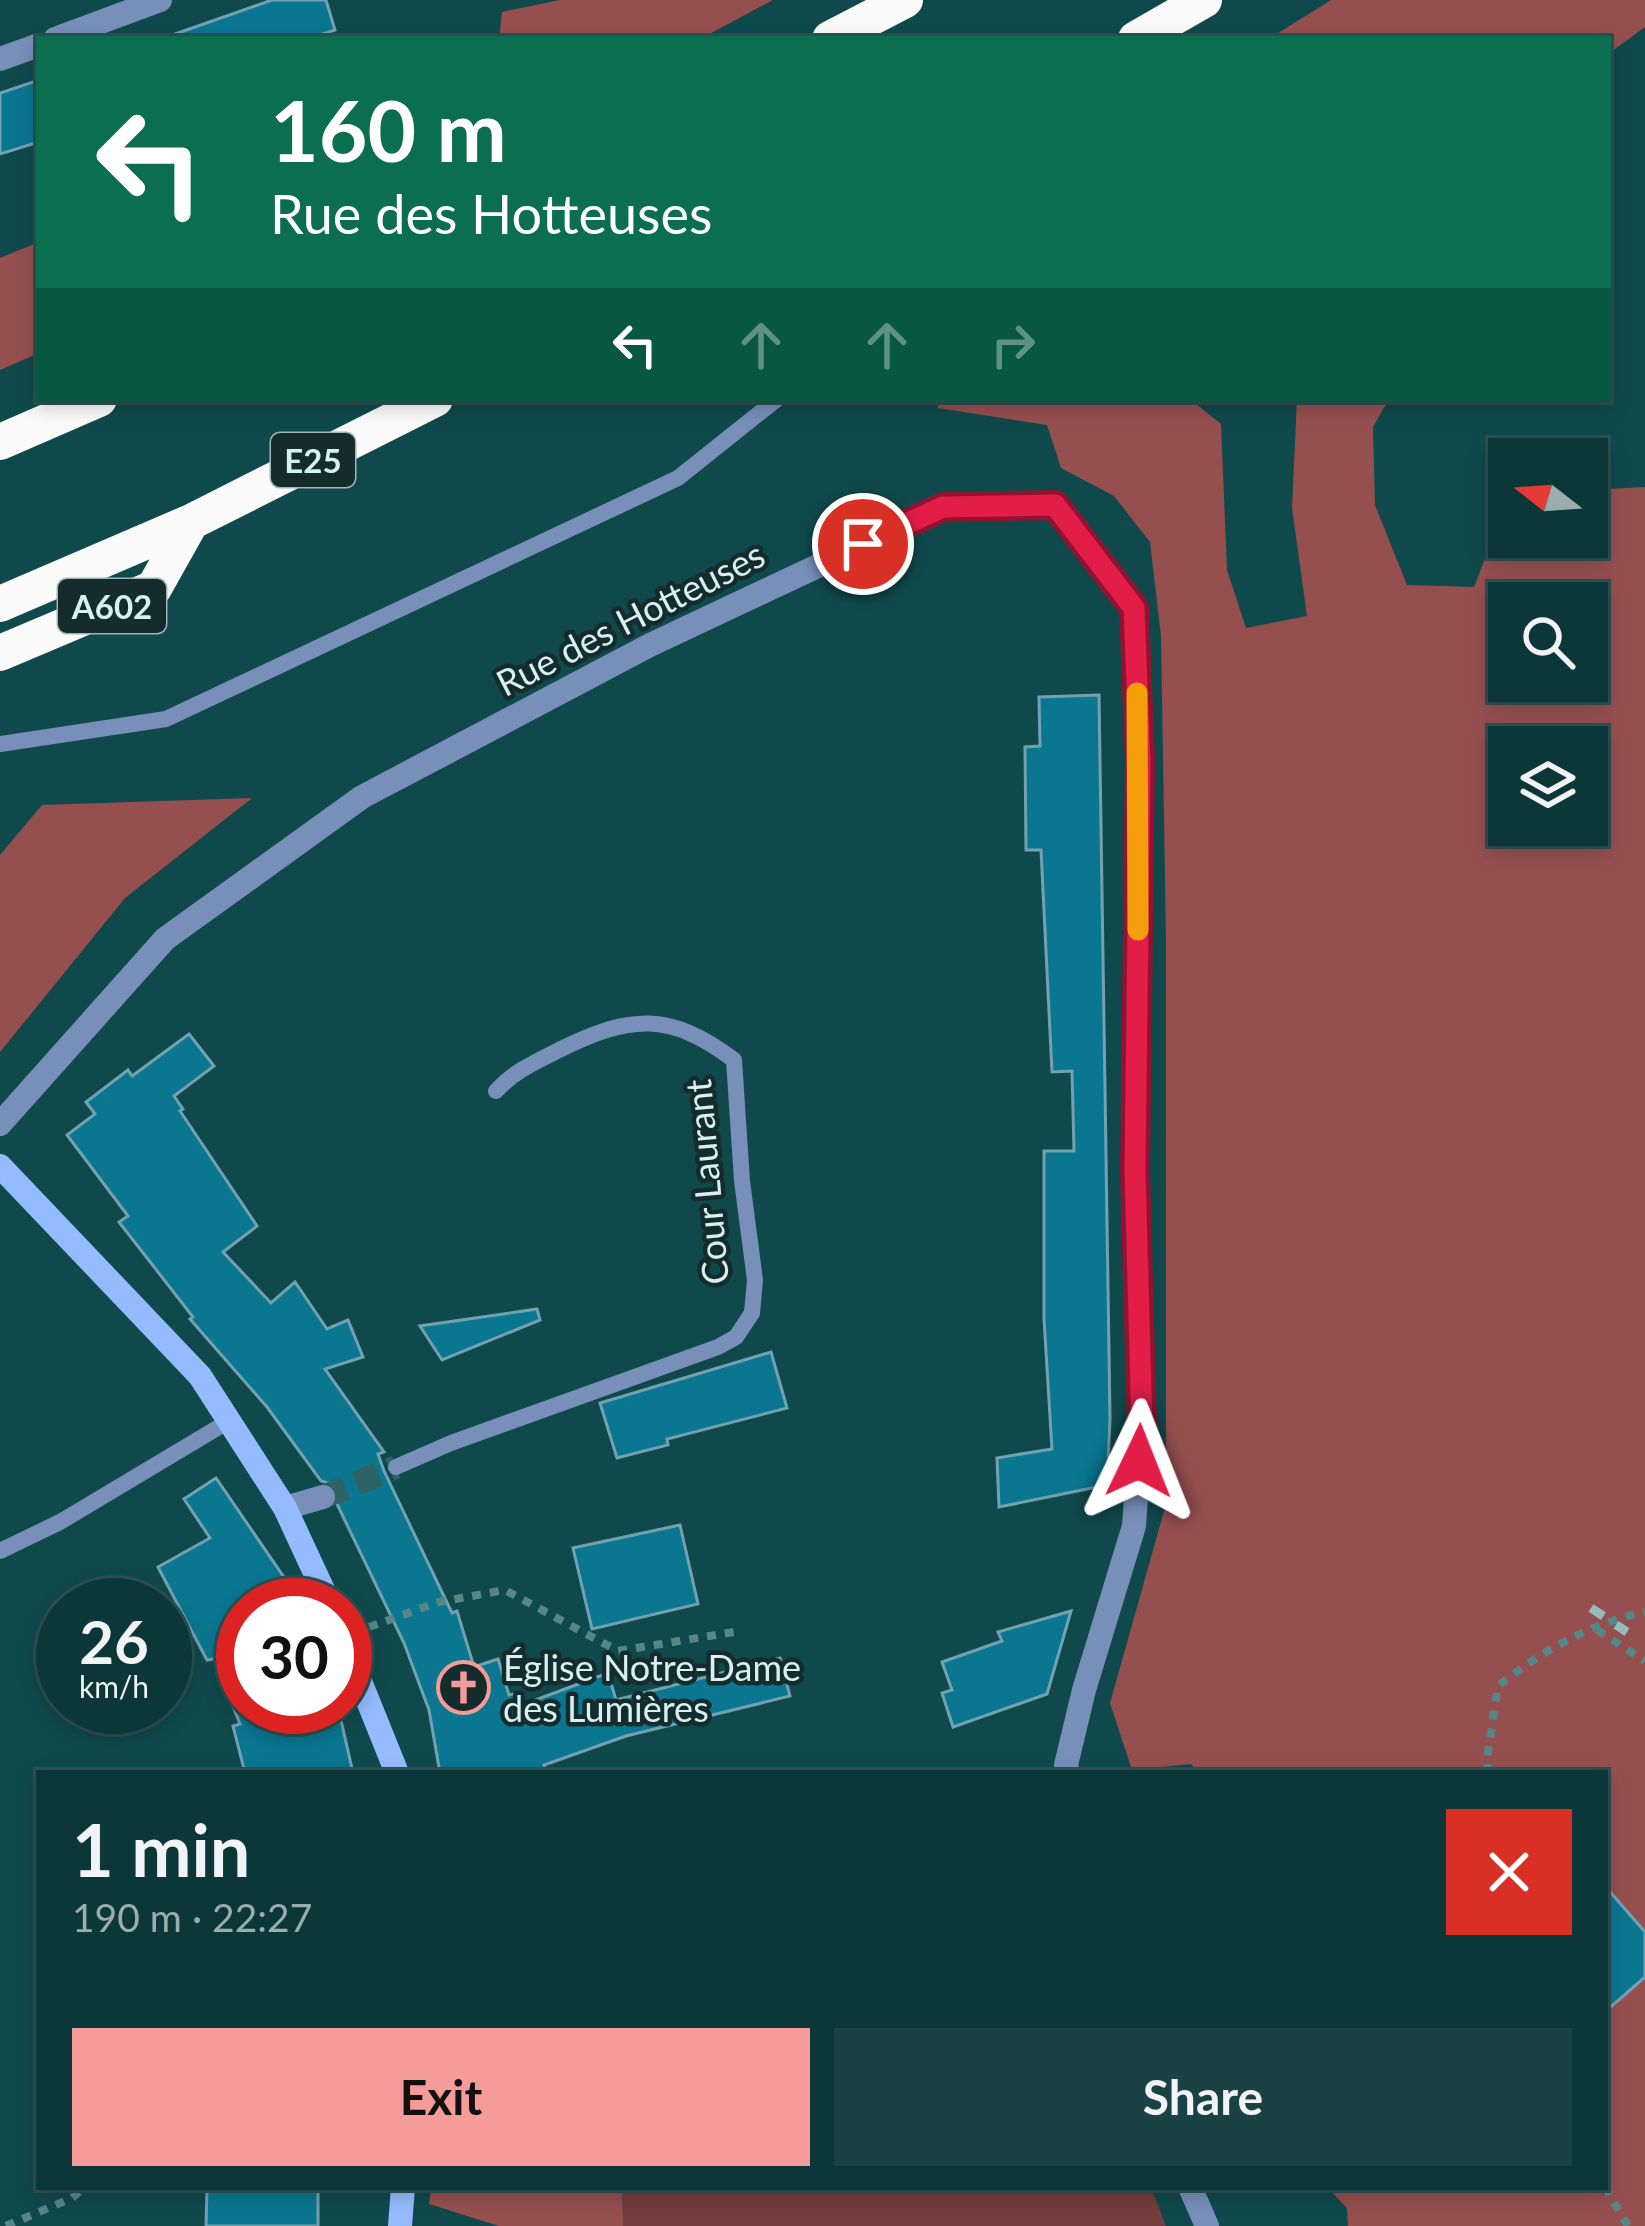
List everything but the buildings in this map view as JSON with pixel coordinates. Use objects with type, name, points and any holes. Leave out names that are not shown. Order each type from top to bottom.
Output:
[{"type":"highway","points":[[836,36],[905,0]]},
{"type":"highway","points":[[1141,36],[1204,0]]},
{"type":"highway","points":[[0,442],[91,402]]},
{"type":"highway","name":"E25","points":[[0,604],[191,522],[429,402]]},
{"type":"highway","name":"A602","points":[[0,652],[154,588],[191,522]]},
{"type":"main road","points":[[0,1166],[200,1376],[285,1508],[317,1578]]},
{"type":"main road","points":[[372,1693],[396,1770]]},
{"type":"main road","points":[[400,2226],[404,2190]]},
{"type":"street","points":[[63,36],[149,2]]},
{"type":"street","points":[[0,59],[36,46]]},
{"type":"street","name":"Rue des Hotteuses","points":[[0,1124],[165,939],[362,797],[667,636],[943,507],[1055,505],[1134,608],[1140,761],[1135,1171],[1142,1428],[1134,1526],[1084,1690],[1069,1770]]},
{"type":"street","points":[[285,1508],[323,1497]]},
{"type":"street","points":[[1191,2190],[1207,2226]]},
{"type":"lane","points":[[0,744],[166,719],[678,478],[772,402]]},
{"type":"lane","name":"Cour Laurant","points":[[396,1467],[451,1442],[718,1347],[736,1337],[752,1313],[755,1280],[734,1060],[702,1036],[643,1021],[604,1028],[509,1076],[496,1091]]},
{"type":"lane","points":[[0,1551],[60,1522],[229,1421]]},
{"type":"path","points":[[372,1629],[439,1602],[505,1590],[618,1651],[734,1632]]},
{"type":"path","points":[[1488,1770],[1498,1686],[1534,1656],[1645,1612]]},
{"type":"path","points":[[1596,1629],[1645,1661]]},
{"type":"path","points":[[5,2226],[81,2190]]},
{"type":"path","points":[[1607,2190],[1628,2226]]},
{"type":"shaded area","points":[[560,0],[773,0],[706,36],[499,36],[502,12]]},
{"type":"shaded area","points":[[1331,0],[1645,0],[1645,27],[1611,52],[1611,36],[1274,36]]},
{"type":"shaded area","points":[[36,243],[36,354],[0,370],[0,258]]},
{"type":"shaded area","points":[[939,402],[1194,402],[1221,424],[1227,570],[1246,628],[1307,616],[1292,508],[1297,402],[1387,402],[1373,427],[1375,505],[1407,585],[1474,587],[1488,551],[1488,558],[1608,558],[1608,489],[1645,487],[1645,2226],[1348,2226],[1347,2208],[1330,2190],[1608,2190],[1608,1770],[1196,1770],[1191,1764],[1132,1770],[1110,1703],[1166,1504],[1161,636],[1150,542],[1114,496],[1061,468],[1047,425],[938,408]]},
{"type":"shaded area","points":[[252,798],[125,898],[0,1052],[0,855],[42,805]]},
{"type":"shaded area","points":[[431,2190],[622,2190],[623,2226],[499,2226],[429,2204]]},
{"type":"shaded area","points":[[622,2190],[1152,2190],[1166,2226],[623,2226]]},
{"type":"tunnel","points":[[323,1497],[396,1467]]},
{"type":"railway","points":[[1591,1608],[1627,1632]]},
{"type":"slow traffic","points":[[1137,693],[1138,930]]},
{"type":"place","name":"Église Notre-Dame des Lumières","points":[[464,1688]]},
{"type":"route","points":[[863,544],[943,507],[1055,505],[1134,608],[1140,761],[1135,1171],[1139,1461]]}]
